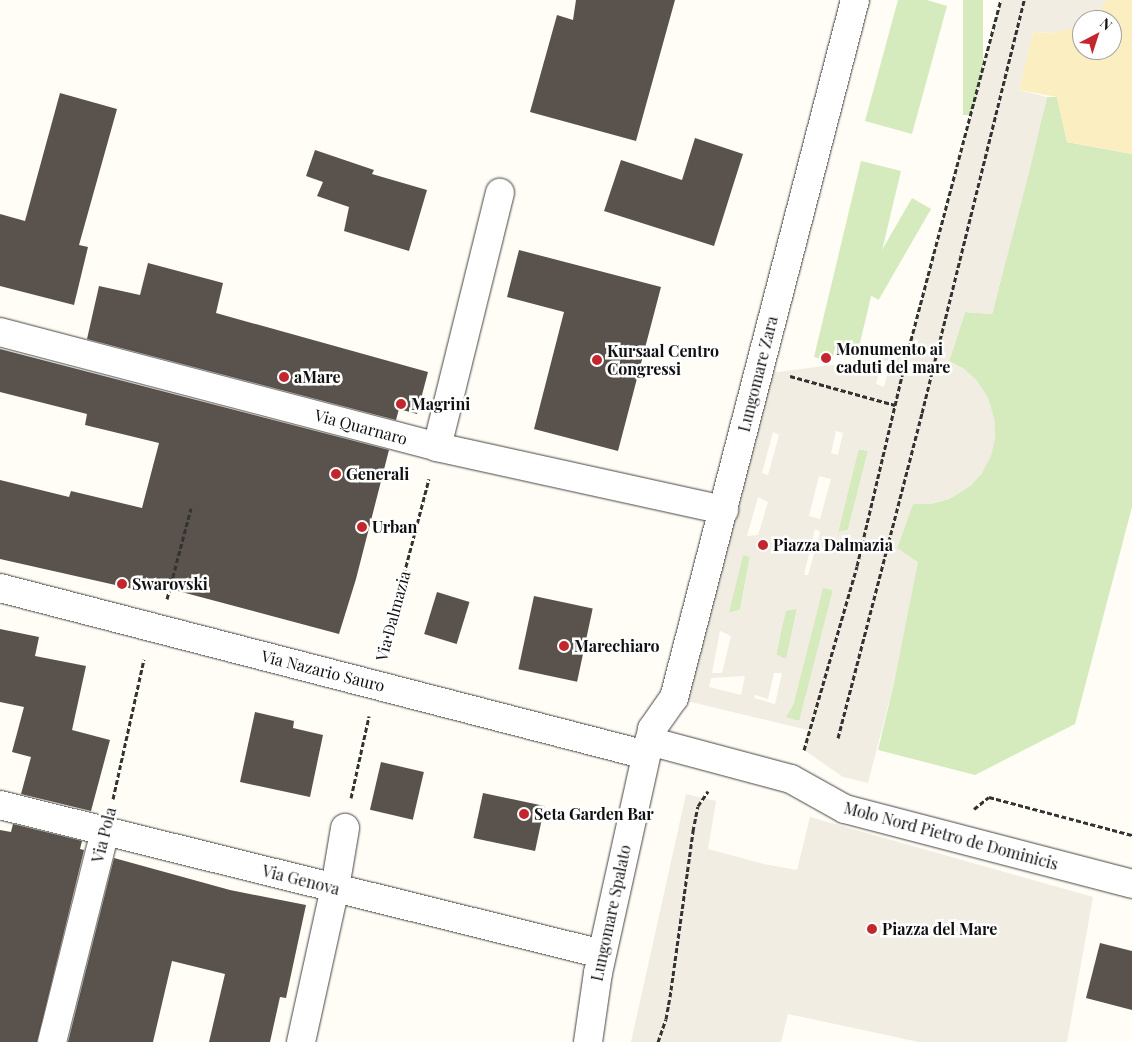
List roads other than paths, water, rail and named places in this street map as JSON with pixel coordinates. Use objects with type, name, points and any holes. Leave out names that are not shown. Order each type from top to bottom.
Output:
[{"type":"street","name":"Lungomare Zara","points":[[647,748],[652,728],[674,698],[855,0]]},
{"type":"street","points":[[437,447],[500,193]]},
{"type":"street","name":"Via Quarnaro","points":[[0,332],[437,447],[724,510]]},
{"type":"street","name":"Via Nazario Sauro","points":[[0,588],[159,616],[376,684],[647,748]]},
{"type":"street","name":"Molo Nord Pietro de Dominicis","points":[[647,748],[780,776],[845,809],[1132,884]]},
{"type":"street","name":"Lungomare Spalato","points":[[588,1042],[602,954],[647,748]]},
{"type":"street","name":"Via Genova","points":[[0,805],[602,954]]},
{"type":"street","points":[[301,1042],[335,888],[344,828]]},
{"type":"street","name":"Via Pola","points":[[52,1042],[105,831]]},
{"type":"place","name":"Monumento ai caduti del mare","points":[[826,358]]},
{"type":"place","name":"Kursaal Centro Congressi","points":[[597,360]]},
{"type":"place","name":"aMare","points":[[284,377]]},
{"type":"place","name":"Magrini","points":[[401,404]]},
{"type":"place","name":"Generali","points":[[336,474]]},
{"type":"place","name":"Urban","points":[[362,527]]},
{"type":"place","name":"Piazza Dalmazia","points":[[763,545]]},
{"type":"place","name":"Swarovski","points":[[122,584]]},
{"type":"place","name":"Marechiaro","points":[[564,646]]},
{"type":"place","name":"Seta Garden Bar","points":[[524,814]]},
{"type":"place","name":"Piazza del Mare","points":[[872,929]]}]
